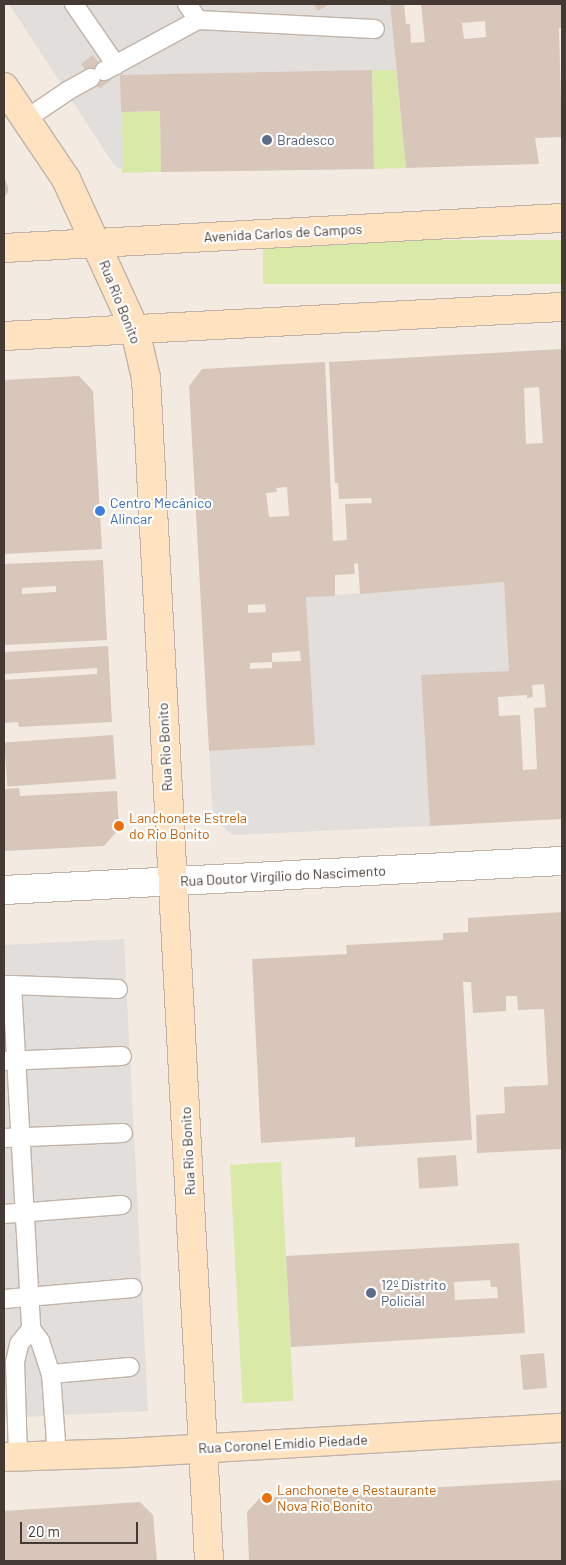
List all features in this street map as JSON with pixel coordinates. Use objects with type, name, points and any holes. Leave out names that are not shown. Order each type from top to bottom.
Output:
[{"type":"street","name":"Rua Rio Bonito","points":[[4,86],[66,179],[134,330],[146,378],[209,1561]]},
{"type":"street","name":"Avenida Carlos de Campos","points":[[4,248],[562,218]]},
{"type":"street","points":[[4,336],[562,307]]},
{"type":"street","name":"Rua Doutor Virgílio do Nascimento","points":[[4,890],[562,861]]},
{"type":"street","name":"Rua Coronel Emídio Piedade","points":[[11,1457],[203,1449],[562,1428]]},
{"type":"lane","points":[[74,4],[104,71]]},
{"type":"lane","points":[[187,4],[198,20]]},
{"type":"lane","points":[[26,119],[69,90],[198,20],[375,29]]},
{"type":"lane","points":[[57,1455],[51,1374],[40,1341],[31,1329],[25,1213],[12,1137],[8,985],[118,989]]},
{"type":"lane","points":[[10,1060],[122,1056]]},
{"type":"lane","points":[[12,1137],[123,1133]]},
{"type":"lane","points":[[4,1214],[122,1205]]},
{"type":"lane","points":[[4,1299],[133,1288]]},
{"type":"lane","points":[[11,1457],[15,1362],[19,1344],[31,1329]]},
{"type":"lane","points":[[51,1374],[130,1367]]},
{"type":"green space","points":[[372,70],[396,70],[406,168],[374,169]]},
{"type":"green space","points":[[160,111],[161,172],[122,173],[121,112]]},
{"type":"green space","points":[[263,240],[562,240],[562,284],[263,284]]},
{"type":"green space","points":[[281,1162],[294,1401],[243,1403],[230,1165]]},
{"type":"shaded area","points":[[9,4],[313,4],[318,11],[330,4],[390,4],[396,70],[121,75],[123,170],[114,165]]},
{"type":"shaded area","points":[[504,582],[509,671],[421,676],[430,826],[233,835],[213,819],[209,751],[315,745],[306,597]]},
{"type":"shaded area","points":[[124,939],[148,1411],[4,1418],[4,945]]},
{"type":"building","points":[[313,4],[330,4],[318,11]]},
{"type":"building","points":[[390,4],[404,4],[406,24],[410,24],[411,43],[425,42],[421,4],[562,4],[562,28],[559,28],[562,137],[535,138],[539,164],[406,168]],"holes":[[[485,21],[486,37],[464,39],[462,23]]]},
{"type":"building","points":[[93,55],[111,80],[99,89],[81,64]]},
{"type":"building","name":"Bradesco","points":[[372,70],[374,169],[161,172],[160,111],[121,112],[120,75]]},
{"type":"building","points":[[4,177],[8,192],[4,198]]},
{"type":"building","points":[[562,349],[562,819],[430,826],[421,675],[509,671],[504,582],[360,594],[358,563],[354,564],[355,574],[335,575],[335,596],[306,597],[315,745],[209,751],[189,386],[202,369],[325,362],[333,541],[347,540],[345,504],[372,503],[371,498],[339,499],[338,483],[335,483],[329,362]],"holes":[[[539,387],[543,443],[526,444],[524,388]],[[287,487],[289,516],[269,517],[266,493],[277,492],[276,488]],[[265,604],[266,612],[248,613],[248,605]],[[300,651],[301,661],[272,662],[272,653]],[[272,662],[272,668],[250,669],[250,663]],[[544,684],[546,707],[534,708],[537,769],[523,770],[520,715],[499,716],[498,697],[527,695],[527,698],[533,697],[532,685]]]},
{"type":"building","points":[[79,376],[93,391],[102,549],[4,554],[4,380]]},
{"type":"building","points":[[103,560],[107,640],[4,645],[4,564]],"holes":[[[56,586],[56,592],[22,594],[22,588]]]},
{"type":"building","points":[[108,646],[112,722],[19,727],[18,722],[4,723],[4,680],[97,674],[97,668],[4,674],[4,652]]},
{"type":"building","points":[[113,735],[116,779],[7,786],[4,743]]},
{"type":"building","points":[[19,788],[20,796],[117,791],[119,829],[104,846],[4,851],[4,789]]},
{"type":"building","points":[[562,912],[562,1149],[477,1153],[476,1115],[505,1113],[504,1087],[548,1085],[544,1009],[518,1010],[517,996],[506,996],[506,1011],[473,1013],[471,982],[463,982],[472,1140],[355,1147],[355,1137],[261,1143],[252,959],[347,954],[346,945],[443,940],[443,933],[468,932],[468,918]]},
{"type":"building","points":[[456,1155],[458,1186],[419,1189],[417,1158]]},
{"type":"building","name":"12º Distrito Policial","points":[[519,1243],[525,1333],[291,1347],[286,1256]],"holes":[[[490,1280],[491,1287],[497,1287],[498,1298],[455,1300],[454,1282]]]},
{"type":"building","points":[[544,1353],[547,1388],[523,1390],[520,1355]]},
{"type":"building","points":[[562,1480],[562,1561],[249,1561],[247,1512],[260,1498]]},
{"type":"building","points":[[140,1502],[153,1515],[157,1561],[4,1561],[4,1511]]},
{"type":"place","name":"Bradesco","points":[[267,140]]},
{"type":"place","name":"Centro Mecânico Alincar","points":[[100,511]]},
{"type":"place","name":"Lanchonete Estrela do Rio Bonito","points":[[119,826]]},
{"type":"place","name":"12º Distrito Policial","points":[[371,1293]]},
{"type":"place","name":"Lanchonete e Restaurante Nova Rio Bonito","points":[[267,1498]]}]
